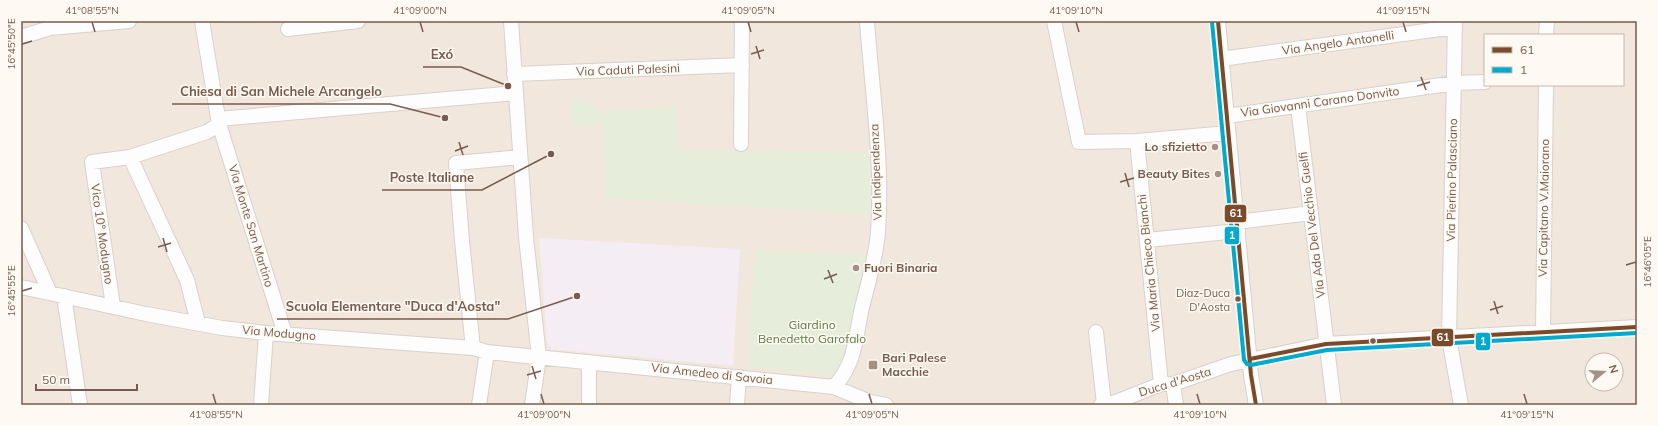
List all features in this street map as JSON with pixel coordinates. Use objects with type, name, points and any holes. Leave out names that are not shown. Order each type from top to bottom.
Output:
[{"type":"street","points":[[21,37],[49,24],[128,21]]},
{"type":"street","name":"Via Monte San Martino","points":[[202,21],[219,121],[285,334]]},
{"type":"street","points":[[288,29],[358,21]]},
{"type":"street","points":[[511,21],[520,157],[539,357],[532,405]]},
{"type":"street","points":[[741,144],[742,21]]},
{"type":"street","name":"Via Indipendenza","points":[[834,387],[845,376],[856,344],[878,234],[879,202],[877,153],[867,21]]},
{"type":"street","points":[[1054,21],[1079,142],[1137,142],[1228,133]]},
{"type":"street","points":[[1218,21],[1250,359],[1256,405]]},
{"type":"street","points":[[1546,34],[1547,21]]},
{"type":"street","name":"Via Angelo Antonelli","points":[[1221,59],[1455,24]]},
{"type":"street","name":"Via Pierino Palasciano","points":[[1455,24],[1448,338],[1461,405]]},
{"type":"street","name":"Via Caduti Palesini","points":[[514,74],[742,65]]},
{"type":"street","name":"Via Giovanni Carano Donvito","points":[[1227,116],[1454,83],[1484,82]]},
{"type":"street","name":"Via Capitano V.Maiorano","points":[[1543,332],[1546,86]]},
{"type":"street","points":[[198,323],[187,280],[130,157],[207,132],[219,121],[515,92]]},
{"type":"street","name":"Via Ada Del Vecchio Guelfi","points":[[1298,106],[1334,405]]},
{"type":"street","name":"Via Maria Chieco Bianchi","points":[[1137,142],[1146,240],[1167,384],[1176,405]]},
{"type":"street","name":"Vico 10° Modugno","points":[[113,306],[92,162],[130,157]]},
{"type":"street","points":[[473,348],[456,163],[520,157]]},
{"type":"street","points":[[1146,240],[1238,227],[1311,213]]},
{"type":"street","points":[[21,228],[50,293]]},
{"type":"street","name":"Via Modugno","points":[[21,287],[146,314],[266,333],[473,348],[488,352],[539,357]]},
{"type":"street","points":[[64,296],[80,405]]},
{"type":"street","points":[[1250,359],[1326,344],[1637,327]]},
{"type":"street","points":[[1096,332],[1102,405]]},
{"type":"street","points":[[261,405],[266,333]]},
{"type":"street","points":[[479,405],[488,352]]},
{"type":"street","name":"Via Amedeo di Savoia","points":[[539,357],[834,387]]},
{"type":"street","name":"Duca d'Aosta","points":[[1102,405],[1250,359]]},
{"type":"street","points":[[589,362],[589,405]]},
{"type":"street","points":[[737,405],[739,377]]},
{"type":"street","points":[[834,387],[870,402],[886,405]]},
{"type":"shaded area","points":[[21,21],[1637,21],[1637,405],[21,405]]},
{"type":"shaded area","points":[[539,238],[740,249],[733,366],[551,349],[547,341]]},
{"type":"green space","points":[[572,99],[586,100],[602,111],[676,107],[679,150],[873,152],[873,215],[606,198],[602,123],[572,126]]},
{"type":"green space","name":"Giardino Benedetto Garofalo","points":[[755,250],[866,255],[850,346],[833,375],[748,367]]},
{"type":"transit line","name":"61","points":[[1218,21],[1251,375],[1256,405]]},
{"type":"transit line","name":"1","points":[[1212,22],[1244,360],[1247,364],[1251,365],[1327,350],[1637,333]]},
{"type":"transit line","name":"61","points":[[1250,359],[1326,344],[1637,327]]},
{"type":"place","name":"Exó","points":[[508,86]]},
{"type":"place","name":"Chiesa di San Michele Arcangelo","points":[[445,118]]},
{"type":"place","name":"Lo sfizietto","points":[[1215,147]]},
{"type":"place","name":"Poste Italiane","points":[[551,154]]},
{"type":"place","name":"Beauty Bites","points":[[1218,174]]},
{"type":"place","name":"Fuori Binaria","points":[[856,268]]},
{"type":"place","name":"Scuola Elementare \"Duca d'Aosta\"","points":[[577,296]]},
{"type":"place","name":"Diaz-Duca D'Aosta","points":[[1238,299]]},
{"type":"place","name":"Bari Palese Macchie","points":[[873,365]]}]
